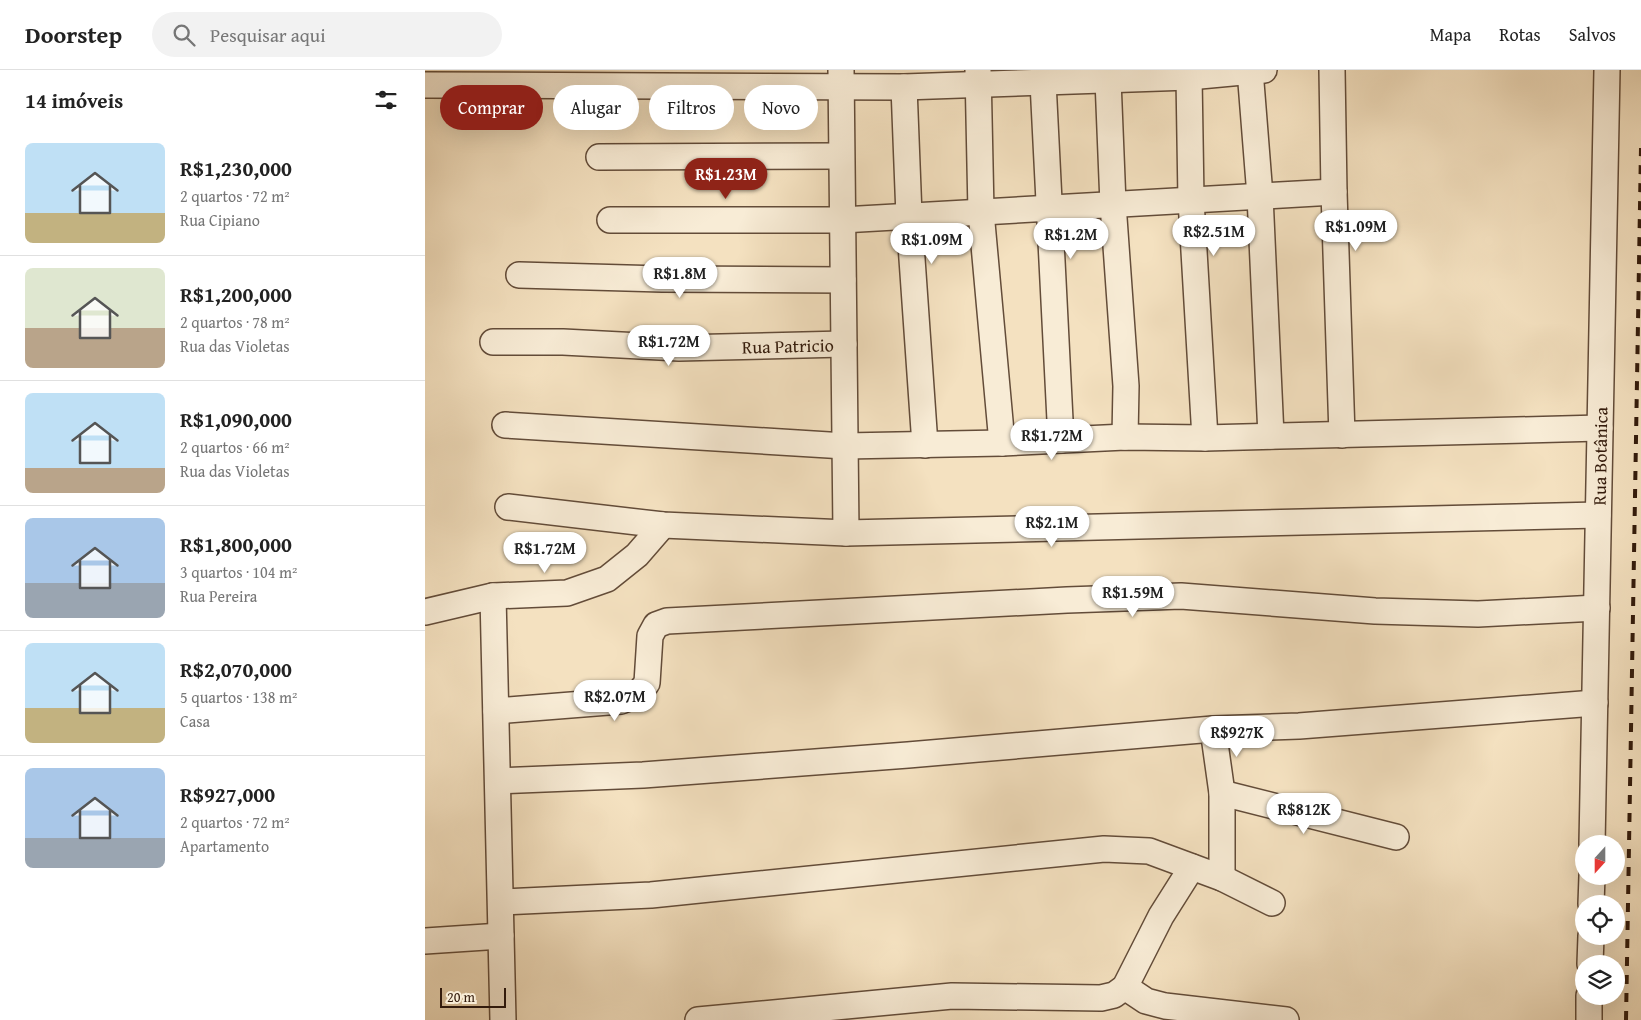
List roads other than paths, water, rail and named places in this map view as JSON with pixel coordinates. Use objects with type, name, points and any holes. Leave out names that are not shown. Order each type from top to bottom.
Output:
[{"type":"street","points":[[1332,70],[1342,435]]},
{"type":"street","name":"Rua Botânica","points":[[1592,835],[1607,70]]},
{"type":"street","points":[[425,85],[841,78],[904,87],[978,77],[1043,82],[1109,80],[1147,74],[1189,77],[1254,71],[1271,436]]},
{"type":"street","points":[[978,77],[981,212],[1002,443]]},
{"type":"street","points":[[1189,77],[1191,200],[1205,438]]},
{"type":"street","points":[[841,78],[846,533]]},
{"type":"street","points":[[1109,80],[1113,204],[1126,386],[1125,437]]},
{"type":"street","points":[[1043,82],[1061,440]]},
{"type":"street","points":[[904,87],[909,216],[925,444]]},
{"type":"street","points":[[599,157],[841,156]]},
{"type":"street","points":[[610,220],[842,220],[1334,192]]},
{"type":"street","points":[[519,274],[662,279],[843,280]]},
{"type":"street","name":"Rua Patricio","points":[[493,342],[563,342],[679,348],[844,344]]},
{"type":"street","points":[[505,425],[845,446],[1002,443],[1125,437],[1205,438],[1600,428]]},
{"type":"street","points":[[508,507],[663,525],[846,533],[1599,515]]},
{"type":"street","points":[[425,612],[493,596],[567,593],[607,579],[637,555],[663,525]]},
{"type":"street","points":[[493,596],[503,1020]]},
{"type":"street","points":[[496,711],[621,702],[637,695],[647,683],[650,636],[655,625],[667,621],[1047,601],[1181,596],[1375,611],[1478,614],[1597,608]]},
{"type":"street","points":[[498,781],[643,775],[1213,729],[1299,726],[1595,703]]},
{"type":"street","points":[[1213,729],[1221,793],[1222,878]]},
{"type":"street","points":[[1221,793],[1396,837]]},
{"type":"street","points":[[501,902],[651,896],[1104,849],[1149,851],[1222,878],[1272,903]]},
{"type":"street","points":[[698,1020],[952,996],[1101,998],[1114,995],[1125,988],[1161,916],[1192,866]]},
{"type":"street","points":[[425,941],[501,936]]},
{"type":"street","points":[[1125,988],[1146,1001],[1165,1006],[1286,1020]]},
{"type":"street","points":[[1589,1005],[1589,1020]]},
{"type":"railway","points":[[1626,1020],[1641,148]]}]
